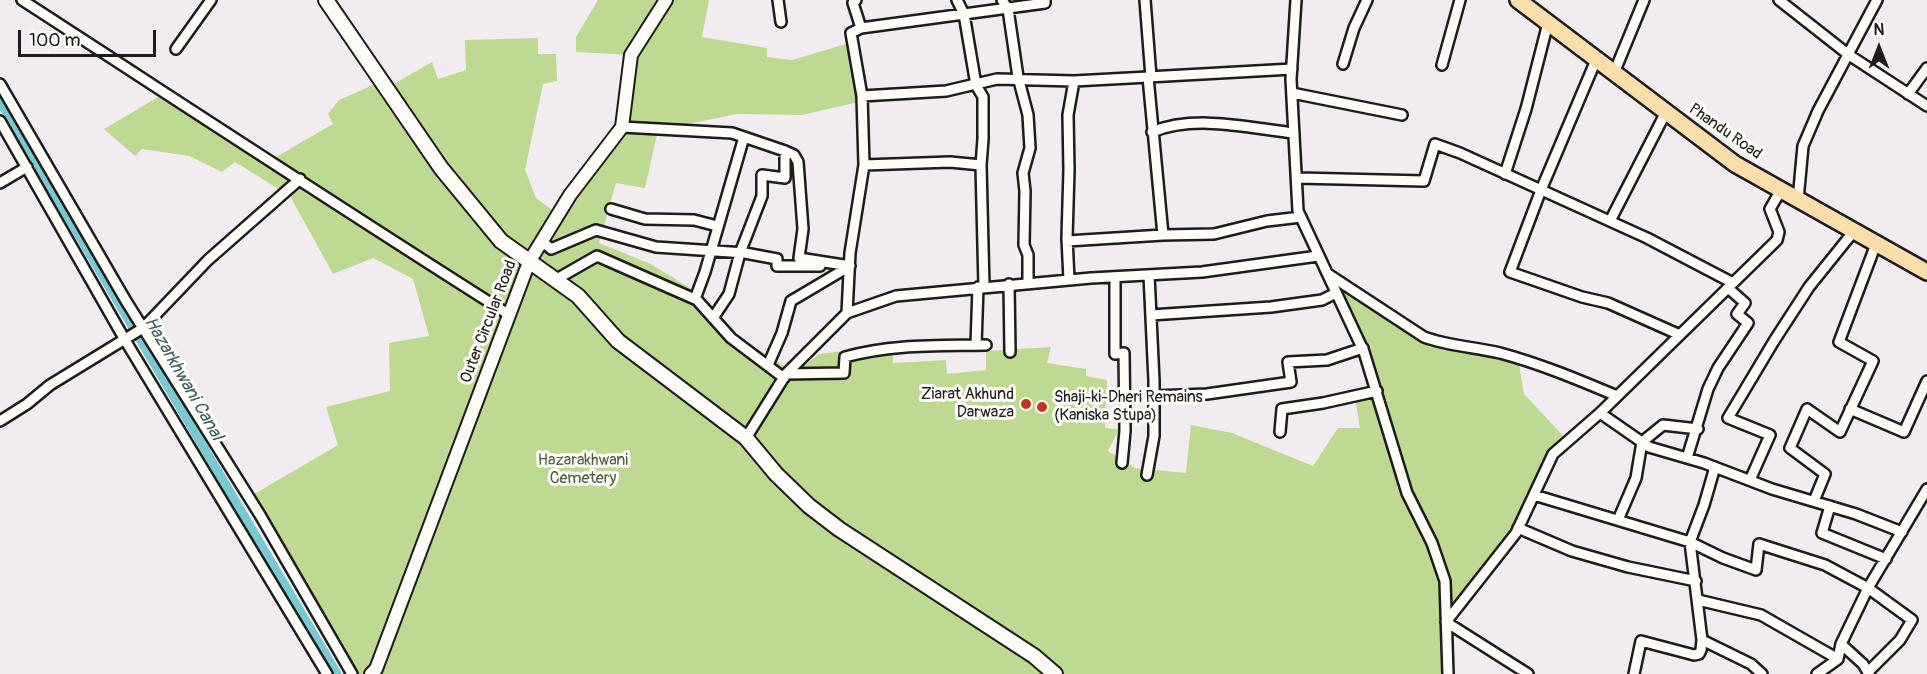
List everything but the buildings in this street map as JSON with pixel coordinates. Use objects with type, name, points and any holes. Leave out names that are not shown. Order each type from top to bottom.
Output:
[{"type":"main road","points":[[326,0],[441,168],[501,242],[578,296],[618,341],[746,438],[776,474],[809,506],[839,529],[1034,656],[1055,674]]},
{"type":"main road","name":"Phandu Road","points":[[1518,0],[1735,164],[1927,272]]},
{"type":"street","points":[[22,0],[300,179],[410,253],[508,314]]},
{"type":"street","points":[[176,49],[211,0]]},
{"type":"street","name":"Outer Circular Road","points":[[371,674],[376,669],[529,262],[570,195],[622,127],[632,55],[666,0]]},
{"type":"street","points":[[778,0],[781,22]]},
{"type":"street","points":[[856,0],[853,3],[861,28]]},
{"type":"street","points":[[555,280],[597,256],[694,299],[731,338],[785,376],[844,373],[845,357],[874,349],[981,345],[983,97],[976,85],[964,14],[957,0]]},
{"type":"street","points":[[1002,0],[1008,9],[1018,79],[1028,115],[1030,148],[1023,173],[1024,245],[1028,255],[1028,283]]},
{"type":"street","points":[[847,312],[850,266],[864,165],[862,96],[851,33],[861,28],[1008,9],[1045,3],[1045,0]]},
{"type":"street","points":[[1145,0],[1152,132],[1155,143],[1163,235]]},
{"type":"street","points":[[1296,0],[1292,93],[1298,212],[1363,348],[1407,493],[1432,543],[1445,581],[1448,674]]},
{"type":"street","points":[[1343,64],[1354,28],[1367,0]]},
{"type":"street","points":[[1442,65],[1460,0]]},
{"type":"street","points":[[1614,74],[1644,0]]},
{"type":"street","points":[[1779,0],[1849,55],[1927,106]]},
{"type":"street","points":[[1798,200],[1803,146],[1818,111],[1877,0]]},
{"type":"street","points":[[1505,174],[1526,109],[1548,23]]},
{"type":"street","points":[[1596,60],[1541,190],[1510,272],[1582,297],[1608,303],[1680,334]]},
{"type":"street","points":[[1908,94],[1927,68]]},
{"type":"street","points":[[862,96],[946,91],[997,79],[1074,81],[1292,69]]},
{"type":"street","points":[[1070,280],[1067,241],[1068,115],[1074,81]]},
{"type":"street","points":[[0,84],[143,328],[260,514],[352,674]]},
{"type":"street","points":[[1292,93],[1402,115]]},
{"type":"street","points":[[1610,221],[1666,112]]},
{"type":"street","points":[[0,121],[126,339],[327,674]]},
{"type":"street","points":[[1152,132],[1162,128],[1203,123],[1294,133]]},
{"type":"street","points":[[622,127],[732,134],[794,155],[798,162],[803,229],[799,258],[850,266]]},
{"type":"street","points":[[694,299],[705,272],[744,137]]},
{"type":"street","points":[[1298,178],[1424,180],[1435,144],[1460,153],[1647,238],[1731,286],[1745,303],[1737,314],[1748,323],[1708,389],[1698,429],[1687,458]]},
{"type":"street","points":[[713,318],[729,294],[740,253],[762,195],[762,175],[785,178],[785,151]]},
{"type":"street","points":[[864,165],[950,162],[981,165]]},
{"type":"street","points":[[0,183],[27,166]]},
{"type":"street","points":[[0,421],[27,404],[50,385],[143,328],[208,260],[300,179]]},
{"type":"street","points":[[1446,622],[1518,528],[1553,454],[1600,413],[1778,240],[1779,232],[1770,209],[1781,190]]},
{"type":"street","points":[[611,209],[645,219],[694,220],[717,226]]},
{"type":"street","points":[[1067,241],[1214,234],[1267,221],[1301,217]]},
{"type":"street","points":[[542,241],[551,249],[596,230],[656,246],[740,253],[777,259],[777,266],[850,266]]},
{"type":"street","points":[[1750,480],[1770,435],[1728,418],[1809,287],[1854,231]]},
{"type":"street","points":[[1814,501],[1826,474],[1790,448],[1807,409],[1840,432],[1873,361],[1839,342],[1876,244]]},
{"type":"street","points":[[746,438],[785,376],[847,312],[896,296],[1028,283],[1202,272],[1318,256]]},
{"type":"street","points":[[768,365],[782,333],[791,301],[850,266]]},
{"type":"street","points":[[1326,273],[1424,337],[1539,364],[1617,396]]},
{"type":"street","points":[[1147,475],[1154,436],[1149,275]]},
{"type":"street","points":[[1115,277],[1115,354],[1124,353],[1125,431],[1122,463]]},
{"type":"street","points":[[1009,285],[1010,352]]},
{"type":"street","points":[[1151,315],[1271,307],[1322,300],[1336,293]]},
{"type":"street","points":[[1154,396],[1208,394],[1291,382],[1288,362],[1327,360],[1363,348]]},
{"type":"street","points":[[1850,409],[1904,432],[1927,381]]},
{"type":"street","points":[[1280,432],[1282,409],[1377,391]]},
{"type":"street","points":[[1600,413],[1649,447],[1715,467],[1902,531]]},
{"type":"street","points":[[1618,520],[1636,478],[1642,442],[1663,425],[1698,429]]},
{"type":"street","points":[[1634,674],[1641,641],[1694,655],[1699,654],[1701,650],[1696,580],[1690,542],[1715,467]]},
{"type":"street","points":[[1817,674],[1838,659],[1841,644],[1868,588],[1927,489]]},
{"type":"street","points":[[1534,495],[1690,542],[1722,558],[1756,570],[1759,544],[1825,565],[1868,588],[1912,620],[1900,640],[1868,673],[1863,664],[1841,644]]},
{"type":"street","points":[[1830,506],[1822,533],[1886,559]]},
{"type":"street","points":[[1518,528],[1572,551],[1628,567],[1696,580]]},
{"type":"street","points":[[1698,600],[1761,615],[1838,659]]},
{"type":"street","points":[[1446,622],[1528,674]]},
{"type":"street","points":[[1702,640],[1751,664],[1762,674]]},
{"type":"green space","name":"Hazarakhwani Cemetery","points":[[598,0],[709,0],[702,37],[767,48],[767,57],[792,60],[856,41],[867,100],[802,115],[737,114],[658,130],[645,188],[616,183],[599,243],[651,264],[701,295],[739,337],[795,373],[819,354],[893,345],[893,363],[946,360],[947,374],[986,370],[986,351],[1051,347],[1047,363],[1086,369],[1086,376],[1107,380],[1105,428],[1119,429],[1108,451],[1135,468],[1186,473],[1191,425],[1232,433],[1313,466],[1338,428],[1360,428],[1355,397],[1378,395],[1326,273],[1424,337],[1518,358],[1524,394],[1568,441],[1553,454],[1516,533],[1446,622],[1448,674],[352,674],[249,497],[338,445],[326,407],[390,391],[389,343],[429,336],[413,279],[373,258],[333,274],[290,196],[235,162],[222,172],[189,156],[142,149],[135,156],[104,129],[165,93],[269,161],[333,124],[328,114],[339,100],[382,81],[387,88],[432,62],[438,79],[466,70],[465,40],[538,38],[538,54],[556,54],[557,81],[543,84],[525,170],[536,198],[558,214],[622,127],[631,55],[576,52],[576,37]]},
{"type":"waterway","name":"Hazarkhwani Canal","points":[[0,101],[337,674]]},
{"type":"place","name":"Ziarat Akhund Darwaza","points":[[1026,404]]},
{"type":"place","name":"Shaji-ki-Dheri Remains (Kaniska Stupa)","points":[[1042,407]]}]
